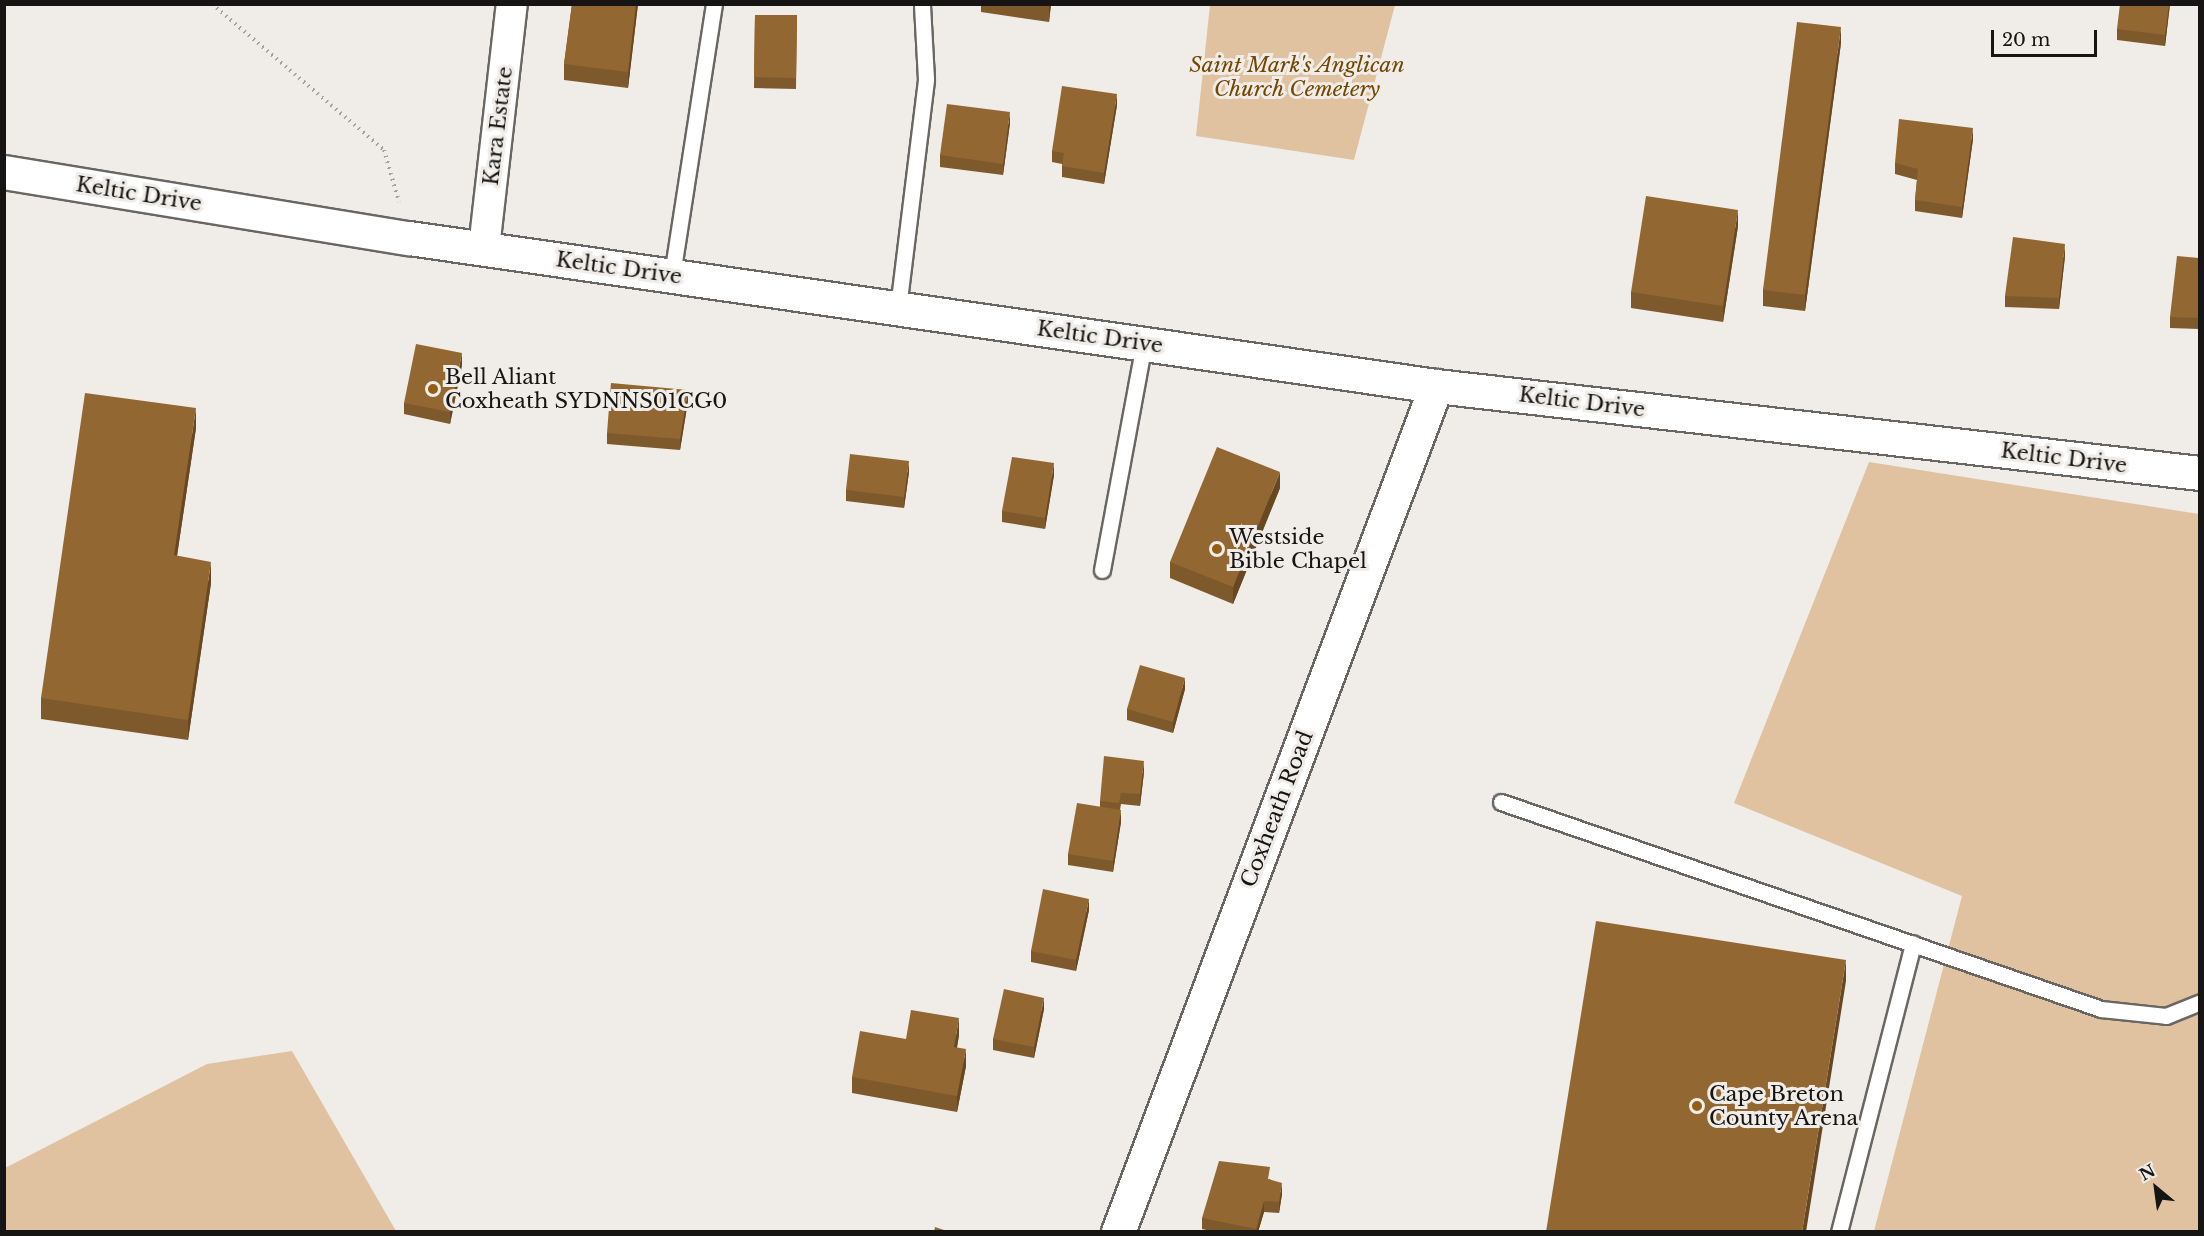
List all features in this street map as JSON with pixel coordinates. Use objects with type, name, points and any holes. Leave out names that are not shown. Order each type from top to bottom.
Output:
[{"type":"main road","name":"Keltic Drive","points":[[4,172],[409,238],[1436,386],[2199,473]]},
{"type":"main road","name":"Coxheath Road","points":[[1118,1232],[1436,386]]},
{"type":"street","name":"Kara Estate","points":[[484,248],[512,4]]},
{"type":"lane","points":[[672,275],[714,4]]},
{"type":"lane","points":[[898,308],[926,79],[922,4]]},
{"type":"lane","points":[[1102,570],[1144,344]]},
{"type":"lane","points":[[1501,802],[2101,1009],[2166,1016],[2199,1002]]},
{"type":"lane","points":[[1839,1232],[1912,943]]},
{"type":"path","points":[[212,4],[384,150],[409,238]]},
{"type":"green space","name":"Saint Mark's Anglican Church Cemetery","points":[[1210,5],[1395,5],[1354,160],[1196,136]]},
{"type":"green space","points":[[1869,462],[2199,514],[2199,1231],[1874,1231],[1962,896],[1734,803]]},
{"type":"green space","points":[[292,1051],[396,1231],[5,1231],[5,1168],[207,1064]]},
{"type":"building","points":[[572,4],[636,4],[628,72],[564,64]]},
{"type":"building","points":[[2120,4],[2169,4],[2165,35],[2117,29]]},
{"type":"building","points":[[755,15],[797,15],[796,78],[754,77]]},
{"type":"building","points":[[1797,22],[1841,27],[1805,295],[1763,290]]},
{"type":"building","points":[[1062,86],[1117,94],[1104,173],[1062,166],[1064,153],[1052,151]]},
{"type":"building","points":[[947,104],[1010,112],[1003,164],[940,155]]},
{"type":"building","points":[[1899,119],[1973,128],[1962,207],[1915,200],[1918,169],[1895,163]]},
{"type":"building","points":[[1646,196],[1738,210],[1723,306],[1631,292]]},
{"type":"building","points":[[2013,237],[2065,244],[2059,298],[2005,296]]},
{"type":"building","points":[[2177,256],[2199,258],[2199,318],[2170,317]]},
{"type":"building","name":"Bell Aliant Coxheath SYDNNS01CG0","points":[[416,344],[462,353],[450,412],[404,403]]},
{"type":"building","points":[[611,383],[688,390],[680,439],[607,433]]},
{"type":"building","points":[[85,393],[196,408],[174,555],[211,562],[188,720],[41,698]]},
{"type":"building","points":[[1217,447],[1280,472],[1233,587],[1170,562]]},
{"type":"building","points":[[850,454],[909,461],[904,497],[846,490]]},
{"type":"building","points":[[1012,457],[1054,463],[1045,518],[1002,511]]},
{"type":"building","points":[[1140,665],[1185,678],[1173,722],[1127,709]]},
{"type":"building","points":[[1104,756],[1144,761],[1140,794],[1121,793],[1119,803],[1100,801]]},
{"type":"building","points":[[1077,803],[1121,810],[1113,861],[1068,854]]},
{"type":"building","points":[[1043,889],[1089,899],[1076,960],[1031,951]]},
{"type":"building","name":"Cape Breton County Arena","points":[[1596,921],[1846,960],[1802,1232],[1546,1232]]},
{"type":"building","points":[[1004,989],[1044,998],[1034,1047],[993,1039]]},
{"type":"building","points":[[911,1010],[959,1018],[954,1047],[966,1049],[957,1096],[852,1077],[860,1031],[906,1039]]},
{"type":"building","points":[[1219,1161],[1270,1167],[1268,1179],[1282,1183],[1279,1202],[1264,1201],[1256,1229],[1202,1218]]},
{"type":"building","points":[[935,1227],[950,1232],[934,1232]]},
{"type":"place","name":"Bell Aliant Coxheath SYDNNS01CG0","points":[[433,389]]},
{"type":"place","name":"Westside Bible Chapel","points":[[1217,549]]},
{"type":"place","name":"Cape Breton County Arena","points":[[1697,1106]]}]
